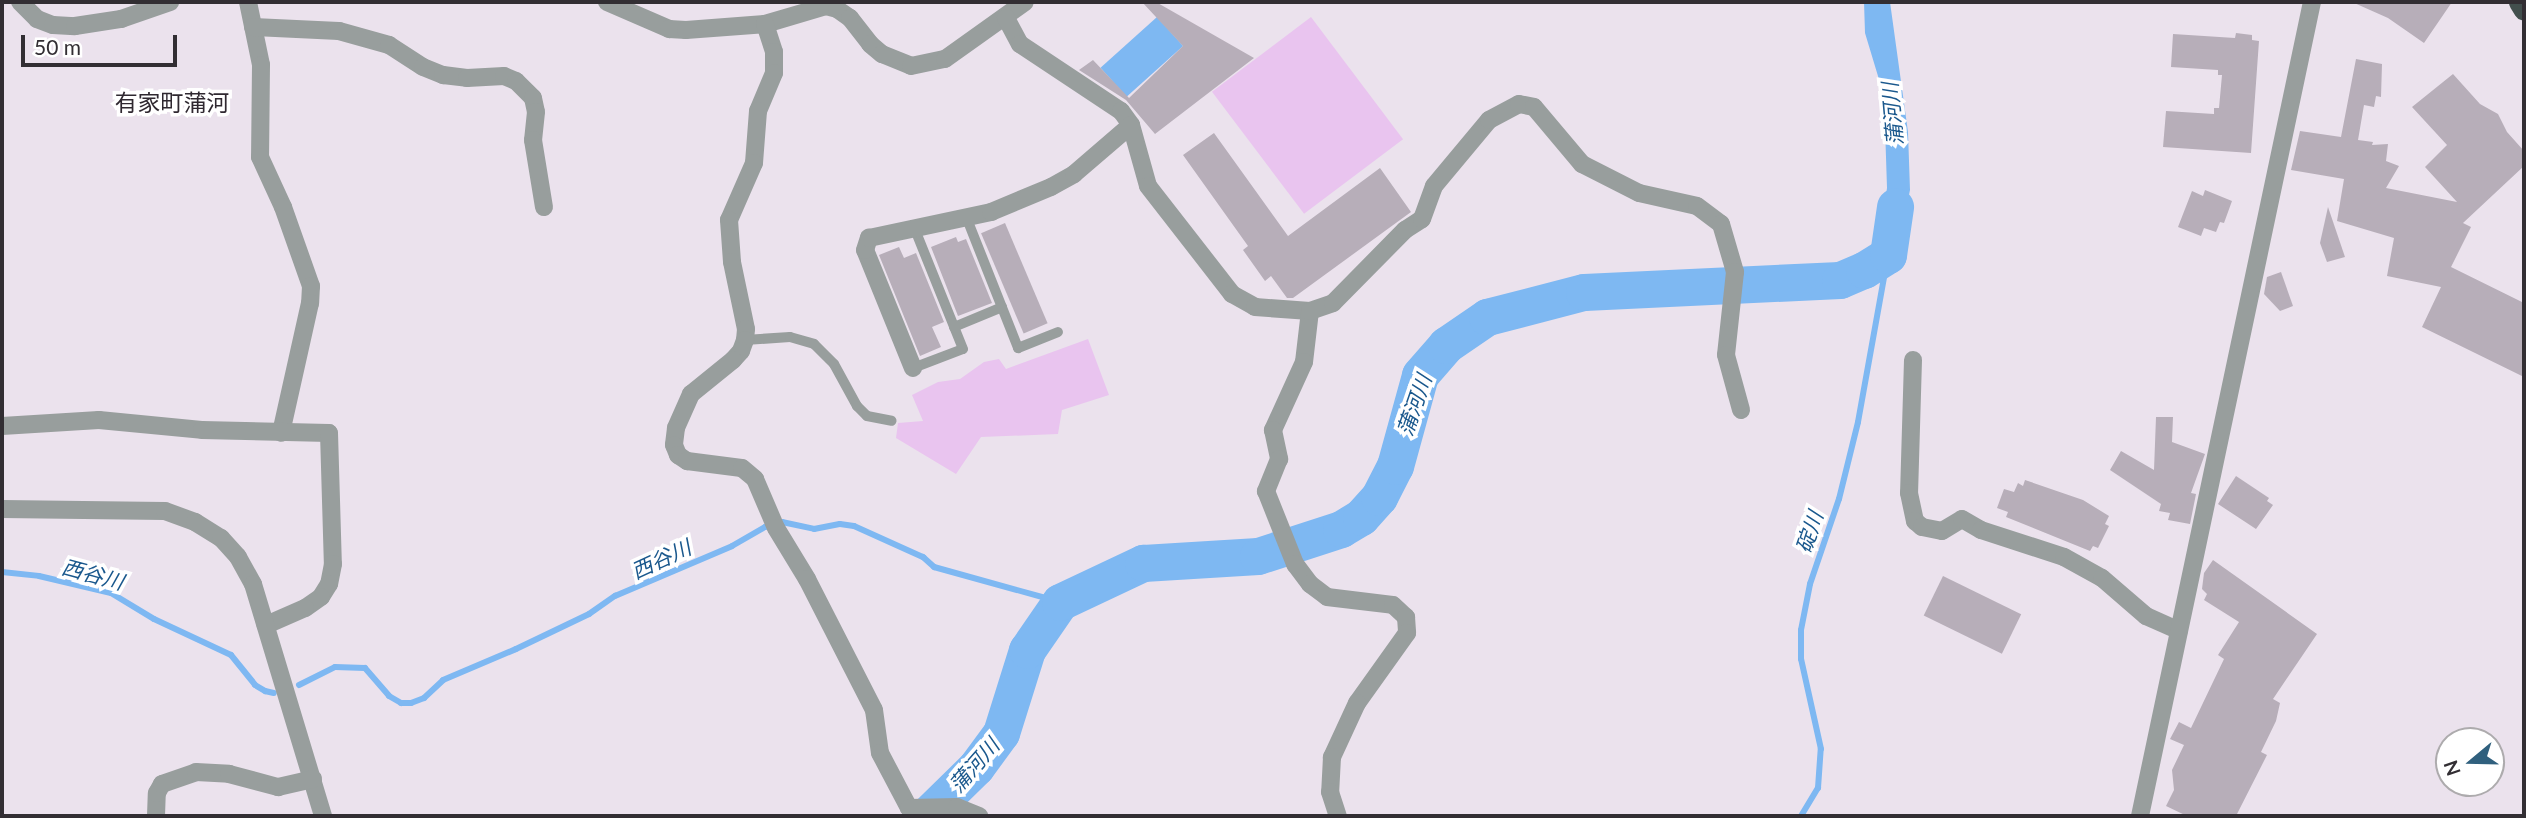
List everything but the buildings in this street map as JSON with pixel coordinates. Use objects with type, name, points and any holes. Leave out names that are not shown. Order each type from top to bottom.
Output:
[{"type":"highway","points":[[2519,2],[2524,10]]},
{"type":"street","points":[[20,2],[37,19],[53,26],[75,26],[121,19],[170,2]]},
{"type":"street","points":[[248,2],[261,65],[260,157],[283,207],[311,286],[310,303],[281,432]]},
{"type":"street","points":[[615,4],[669,29],[765,24],[810,9],[837,9],[850,18],[870,44],[882,54],[911,66],[945,59],[1025,2]]},
{"type":"street","points":[[2140,816],[2312,2]]},
{"type":"street","points":[[1006,18],[1020,44],[1121,111],[1131,125],[1148,186],[1232,293],[1255,307],[1310,311],[1333,303],[1405,230],[1422,219],[1434,187],[1489,120],[1519,104],[1534,107],[1582,164],[1639,193],[1698,206],[1721,224],[1735,272],[1726,355],[1741,410]]},
{"type":"street","points":[[765,24],[774,52],[774,73],[758,111],[754,163],[729,220],[732,262],[746,329],[745,340],[741,351],[733,360],[691,394],[676,428],[674,445],[678,455],[687,461],[742,468],[755,479],[774,525],[807,579],[874,710],[880,753],[909,808],[957,807],[979,816]]},
{"type":"street","points":[[253,27],[339,31],[389,45],[423,67],[443,75],[467,78],[504,76],[516,81],[533,98],[536,112],[533,140],[544,207]]},
{"type":"street","points":[[913,368],[865,250],[869,238],[876,234],[967,219],[991,212],[1074,174],[1131,125]]},
{"type":"street","points":[[1310,311],[1304,362],[1273,430],[1279,459],[1266,491],[1295,564],[1310,584],[1327,597],[1393,605],[1406,617],[1407,634],[1357,703],[1332,757],[1329,792],[1338,816]]},
{"type":"street","points":[[1913,360],[1909,493],[1915,521],[1922,527],[1941,531],[1962,519],[1981,530],[2064,557],[2102,578],[2146,616],[2179,631]]},
{"type":"street","points":[[2,426],[99,420],[202,430],[330,433],[333,564],[329,584],[321,597],[305,608],[266,625]]},
{"type":"street","points":[[2,509],[165,511],[195,522],[221,538],[238,557],[253,584],[323,816]]},
{"type":"street","points":[[156,816],[157,793],[162,784],[196,772],[229,774],[278,787],[313,779]]},
{"type":"lane","points":[[967,219],[1018,348],[1058,332]]},
{"type":"lane","points":[[913,368],[963,349],[914,228]]},
{"type":"lane","points":[[954,327],[1002,307]]},
{"type":"lane","points":[[745,340],[790,337],[814,344],[834,364],[857,406],[867,416],[892,421]]},
{"type":"shaded area","points":[[1311,17],[1403,139],[1304,214],[1212,92]]},
{"type":"shaded area","points":[[1088,339],[1109,395],[1062,410],[1058,434],[981,437],[956,474],[896,438],[898,423],[923,421],[912,395],[938,382],[960,379],[984,362],[999,359],[1006,369]]},
{"type":"water","points":[[1864,2],[1890,2],[1908,132],[1910,190],[1900,239],[1888,255],[1881,230],[1887,188],[1884,96],[1865,33]]},
{"type":"water","points":[[1157,17],[1183,46],[1127,97],[1101,68]]},
{"type":"waterway","name":"蒲河川","points":[[926,816],[976,767],[1001,733],[1027,650],[1060,602],[1143,563],[1258,556],[1341,529],[1361,517],[1379,497],[1395,466],[1420,375],[1446,345],[1487,317],[1584,292],[1840,280],[1864,270],[1888,255],[1895,207]]},
{"type":"waterway","name":"碇川","points":[[1801,816],[1818,788],[1821,749],[1801,659],[1801,630],[1810,584],[1839,499],[1858,422],[1888,255]]},
{"type":"waterway","name":"西谷川","points":[[299,685],[335,667],[365,668],[389,696],[401,703],[411,703],[424,698],[443,680],[589,614],[615,596],[732,546],[765,527],[782,522],[814,529],[840,524],[854,526],[923,557],[934,567],[1060,602]]},
{"type":"waterway","name":"西谷川","points":[[2,572],[39,576],[111,593],[154,619],[231,655],[255,685],[274,693]]},
{"type":"district","name":"有家町蒲河","points":[[172,102]]}]
